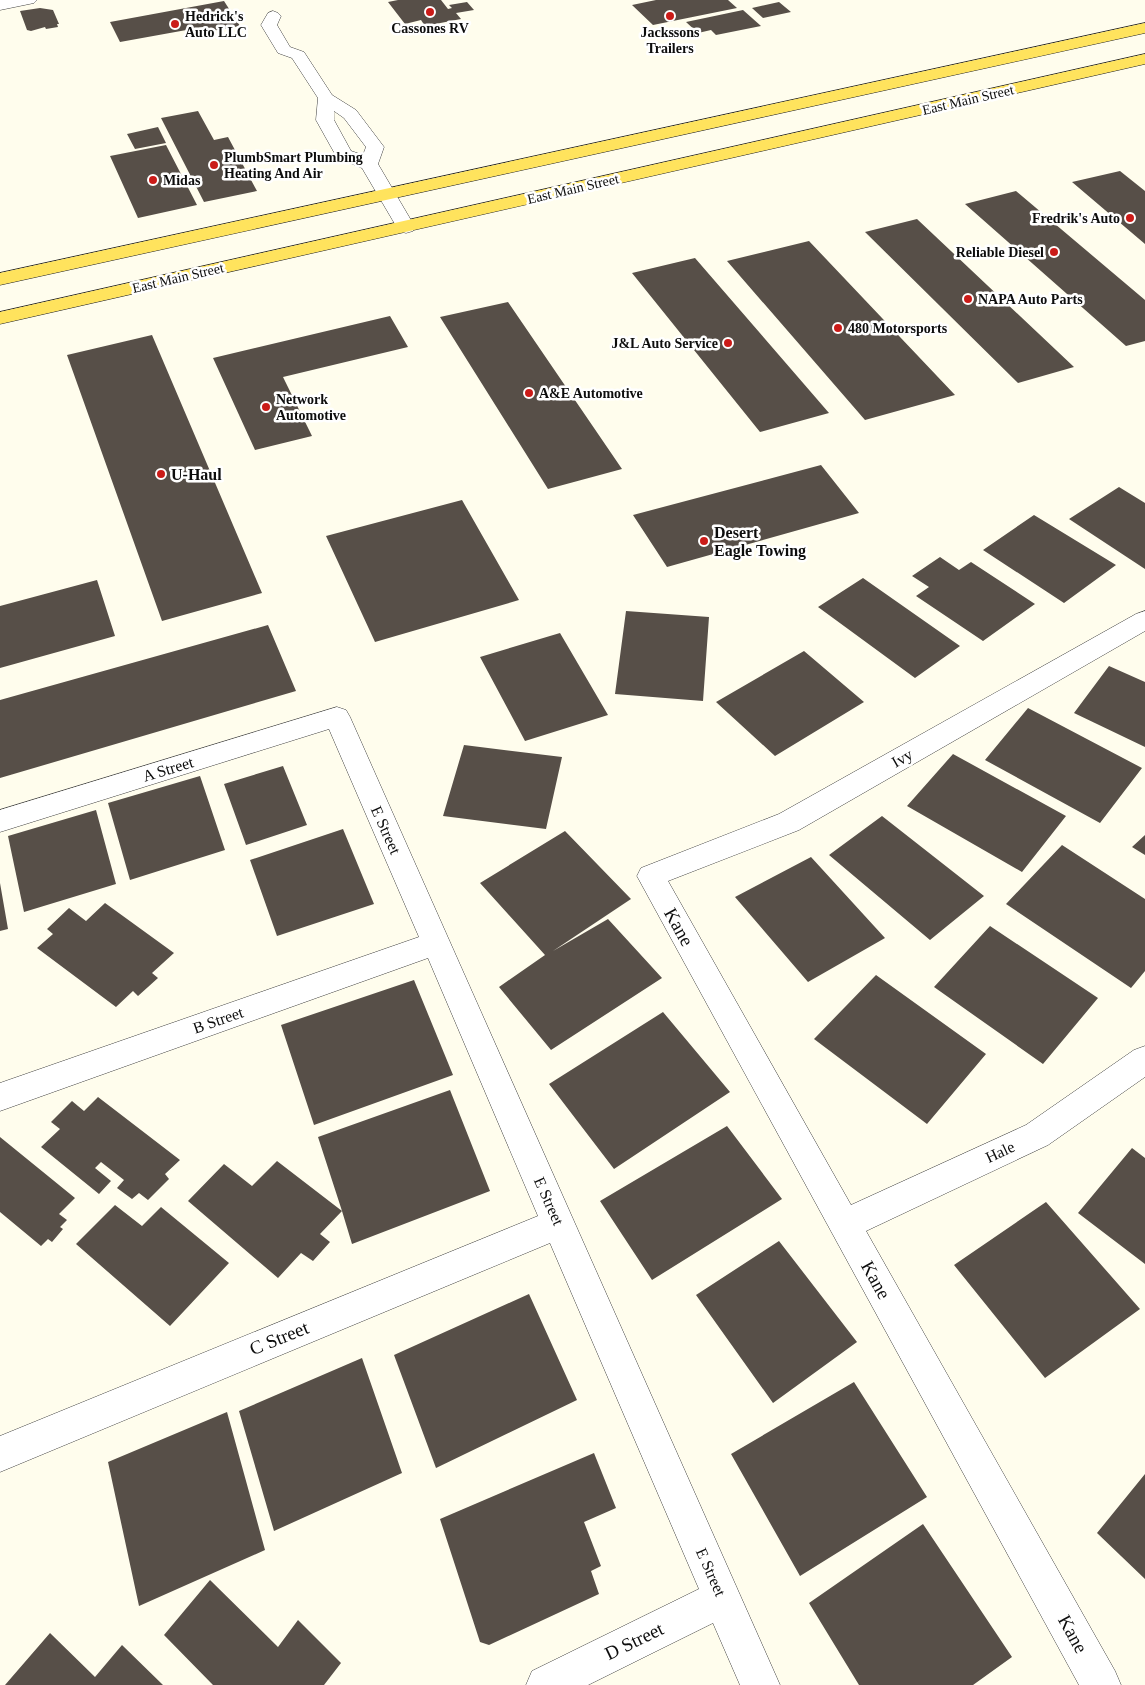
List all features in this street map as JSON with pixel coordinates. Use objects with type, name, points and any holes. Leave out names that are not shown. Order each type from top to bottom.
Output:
[{"type":"main road","name":"East Main Street","points":[[0,279],[1145,28]]},
{"type":"main road","name":"East Main Street","points":[[0,318],[1145,59]]},
{"type":"main road","points":[[973,66],[1004,91]]},
{"type":"lane","points":[[0,5],[29,0]]},
{"type":"lane","points":[[262,0],[279,19],[269,25],[284,50],[297,47],[326,98],[350,114],[375,147],[369,164]]},
{"type":"lane","points":[[326,98],[325,120],[344,154],[369,164],[406,227]]},
{"type":"lane","name":"Ivy","points":[[651,876],[789,822],[1145,620]]},
{"type":"lane","name":"A Street","points":[[0,820],[337,717]]},
{"type":"lane","name":"E Street","points":[[337,717],[760,1685]]},
{"type":"lane","name":"Kane","points":[[651,876],[1101,1685]]},
{"type":"lane","name":"B Street","points":[[0,1097],[436,943]]},
{"type":"lane","name":"Hale","points":[[845,1224],[1037,1135],[1145,1060]]},
{"type":"lane","name":"C Street","points":[[0,1454],[559,1223]]},
{"type":"lane","name":"D Street","points":[[546,1685],[722,1598]]},
{"type":"building","name":"Cassones RV","points":[[398,0],[441,0],[448,9],[452,8],[449,5],[467,2],[474,10],[456,13],[461,19],[425,26],[421,20],[405,24],[388,2]]},
{"type":"building","name":"Jackssons Trailers","points":[[656,0],[728,0],[737,8],[653,25],[632,5]]},
{"type":"building","name":"Hedrick's Auto LLC","points":[[224,1],[240,26],[206,32],[203,27],[120,42],[110,22]]},
{"type":"building","points":[[779,2],[791,12],[763,18],[752,8]]},
{"type":"building","points":[[40,8],[53,10],[59,24],[57,24],[58,27],[27,30],[20,11]]},
{"type":"building","points":[[743,10],[761,26],[716,35],[711,30],[698,33],[686,22]]},
{"type":"building","name":"PlumbSmart Plumbing Heating And Air","points":[[198,111],[214,140],[228,137],[257,191],[204,202],[161,118]]},
{"type":"building","points":[[158,127],[166,143],[135,149],[127,134]]},
{"type":"building","name":"Midas","points":[[166,145],[197,205],[138,218],[110,156]]},
{"type":"building","name":"Fredrik's Auto","points":[[1120,171],[1145,191],[1145,244],[1072,182]]},
{"type":"building","name":"Reliable Diesel","points":[[1016,191],[1145,300],[1145,341],[1126,346],[965,204]]},
{"type":"building","name":"NAPA Auto Parts","points":[[917,219],[1074,367],[1018,383],[865,232]]},
{"type":"building","name":"480 Motorsports","points":[[809,241],[955,395],[865,420],[727,261]]},
{"type":"building","name":"J&L Auto Service","points":[[695,258],[829,413],[760,432],[632,273]]},
{"type":"building","name":"A&E Automotive","points":[[508,302],[622,469],[548,489],[440,317]]},
{"type":"building","name":"Network Automotive","points":[[390,316],[408,347],[283,377],[312,436],[255,450],[213,358]]},
{"type":"building","name":"U-Haul","points":[[152,335],[262,593],[162,621],[67,355]]},
{"type":"building","name":"Desert Eagle Towing","points":[[821,465],[859,513],[667,567],[633,515]]},
{"type":"building","points":[[1119,487],[1145,503],[1145,569],[1069,519]]},
{"type":"building","points":[[462,500],[519,600],[375,642],[326,536]]},
{"type":"building","points":[[1034,515],[1116,565],[1064,603],[983,550]]},
{"type":"building","points":[[940,557],[959,570],[971,562],[1035,604],[983,641],[916,596],[929,587],[912,576]]},
{"type":"building","points":[[863,578],[960,646],[915,678],[818,607]]},
{"type":"building","points":[[97,580],[115,636],[0,668],[0,606]]},
{"type":"building","points":[[626,611],[709,617],[703,701],[615,694]]},
{"type":"building","points":[[268,625],[296,691],[0,778],[0,700]]},
{"type":"building","points":[[560,633],[608,715],[525,741],[480,657]]},
{"type":"building","points":[[804,651],[864,702],[775,756],[716,702]]},
{"type":"building","points":[[1109,666],[1145,682],[1145,747],[1074,713]]},
{"type":"building","points":[[1028,708],[1142,768],[1100,823],[985,760]]},
{"type":"building","points":[[464,745],[562,757],[546,829],[443,816]]},
{"type":"building","points":[[953,754],[1066,816],[1022,872],[907,806]]},
{"type":"building","points":[[283,766],[307,825],[246,845],[224,784]]},
{"type":"building","points":[[200,776],[225,850],[130,880],[108,803]]},
{"type":"building","points":[[96,810],[116,884],[24,912],[8,836]]},
{"type":"building","points":[[882,816],[984,896],[930,940],[829,855]]},
{"type":"building","points":[[343,829],[374,904],[277,936],[250,860]]},
{"type":"building","points":[[565,831],[631,899],[553,951],[608,919],[662,978],[551,1050],[499,987],[545,955],[480,883]]},
{"type":"building","points":[[1145,835],[1145,855],[1132,847]]},
{"type":"building","points":[[1062,845],[1145,899],[1145,971],[1131,988],[1006,904]]},
{"type":"building","points":[[811,857],[885,938],[808,982],[735,897]]},
{"type":"building","points":[[0,883],[8,929],[0,931]]},
{"type":"building","points":[[105,903],[174,953],[152,973],[158,978],[138,996],[133,991],[116,1007],[37,948],[53,934],[47,929],[69,908],[86,921]]},
{"type":"building","points":[[990,926],[1098,998],[1043,1064],[934,987]]},
{"type":"building","points":[[876,975],[986,1054],[927,1124],[814,1039]]},
{"type":"building","points":[[414,980],[453,1075],[314,1125],[281,1025]]},
{"type":"building","points":[[663,1012],[730,1092],[614,1169],[549,1084]]},
{"type":"building","points":[[450,1090],[490,1191],[352,1244],[318,1137]]},
{"type":"building","points":[[98,1097],[180,1160],[165,1174],[169,1179],[148,1200],[139,1193],[132,1199],[117,1188],[124,1180],[101,1162],[95,1168],[111,1181],[99,1194],[41,1147],[60,1129],[51,1122],[72,1101],[84,1111]]},
{"type":"building","points":[[727,1126],[782,1199],[652,1280],[600,1201]]},
{"type":"building","points":[[0,1137],[75,1198],[59,1214],[67,1220],[60,1227],[63,1229],[52,1242],[48,1239],[41,1246],[0,1212]]},
{"type":"building","points":[[1132,1148],[1145,1158],[1145,1264],[1078,1213]]},
{"type":"building","points":[[277,1161],[342,1211],[320,1234],[330,1242],[313,1261],[301,1253],[278,1278],[188,1201],[224,1164],[252,1186]]},
{"type":"building","points":[[1046,1202],[1140,1309],[1045,1378],[954,1265]]},
{"type":"building","points":[[115,1205],[142,1226],[161,1207],[229,1263],[170,1326],[76,1244]]},
{"type":"building","points":[[779,1241],[857,1342],[773,1403],[696,1295]]},
{"type":"building","points":[[529,1294],[577,1400],[436,1468],[394,1355]]},
{"type":"building","points":[[362,1358],[402,1473],[274,1531],[239,1411]]},
{"type":"building","points":[[854,1382],[927,1497],[800,1576],[731,1454]]},
{"type":"building","points":[[227,1412],[265,1550],[139,1606],[108,1462]]},
{"type":"building","points":[[594,1453],[616,1508],[584,1522],[601,1566],[591,1571],[599,1594],[489,1645],[480,1642],[440,1519]]},
{"type":"building","points":[[1145,1474],[1145,1579],[1097,1533]]},
{"type":"building","points":[[923,1524],[1012,1657],[973,1685],[859,1685],[809,1603]]},
{"type":"building","points":[[210,1580],[278,1647],[298,1620],[341,1663],[324,1685],[213,1685],[164,1635]]},
{"type":"building","points":[[50,1633],[95,1677],[122,1645],[163,1685],[5,1685]]},
{"type":"place","name":"Cassones RV","points":[[430,12]]},
{"type":"place","name":"Jackssons Trailers","points":[[670,16]]},
{"type":"place","name":"Hedrick's Auto LLC","points":[[175,24]]},
{"type":"place","name":"PlumbSmart Plumbing Heating And Air","points":[[214,165]]},
{"type":"place","name":"Midas","points":[[153,180]]},
{"type":"place","name":"Fredrik's Auto","points":[[1130,218]]},
{"type":"place","name":"Reliable Diesel","points":[[1054,252]]},
{"type":"place","name":"NAPA Auto Parts","points":[[968,299]]},
{"type":"place","name":"480 Motorsports","points":[[838,328]]},
{"type":"place","name":"J&L Auto Service","points":[[728,343]]},
{"type":"place","name":"A&E Automotive","points":[[529,393]]},
{"type":"place","name":"Network Automotive","points":[[266,407]]},
{"type":"place","name":"U-Haul","points":[[161,474]]},
{"type":"place","name":"Desert Eagle Towing","points":[[704,541]]}]
